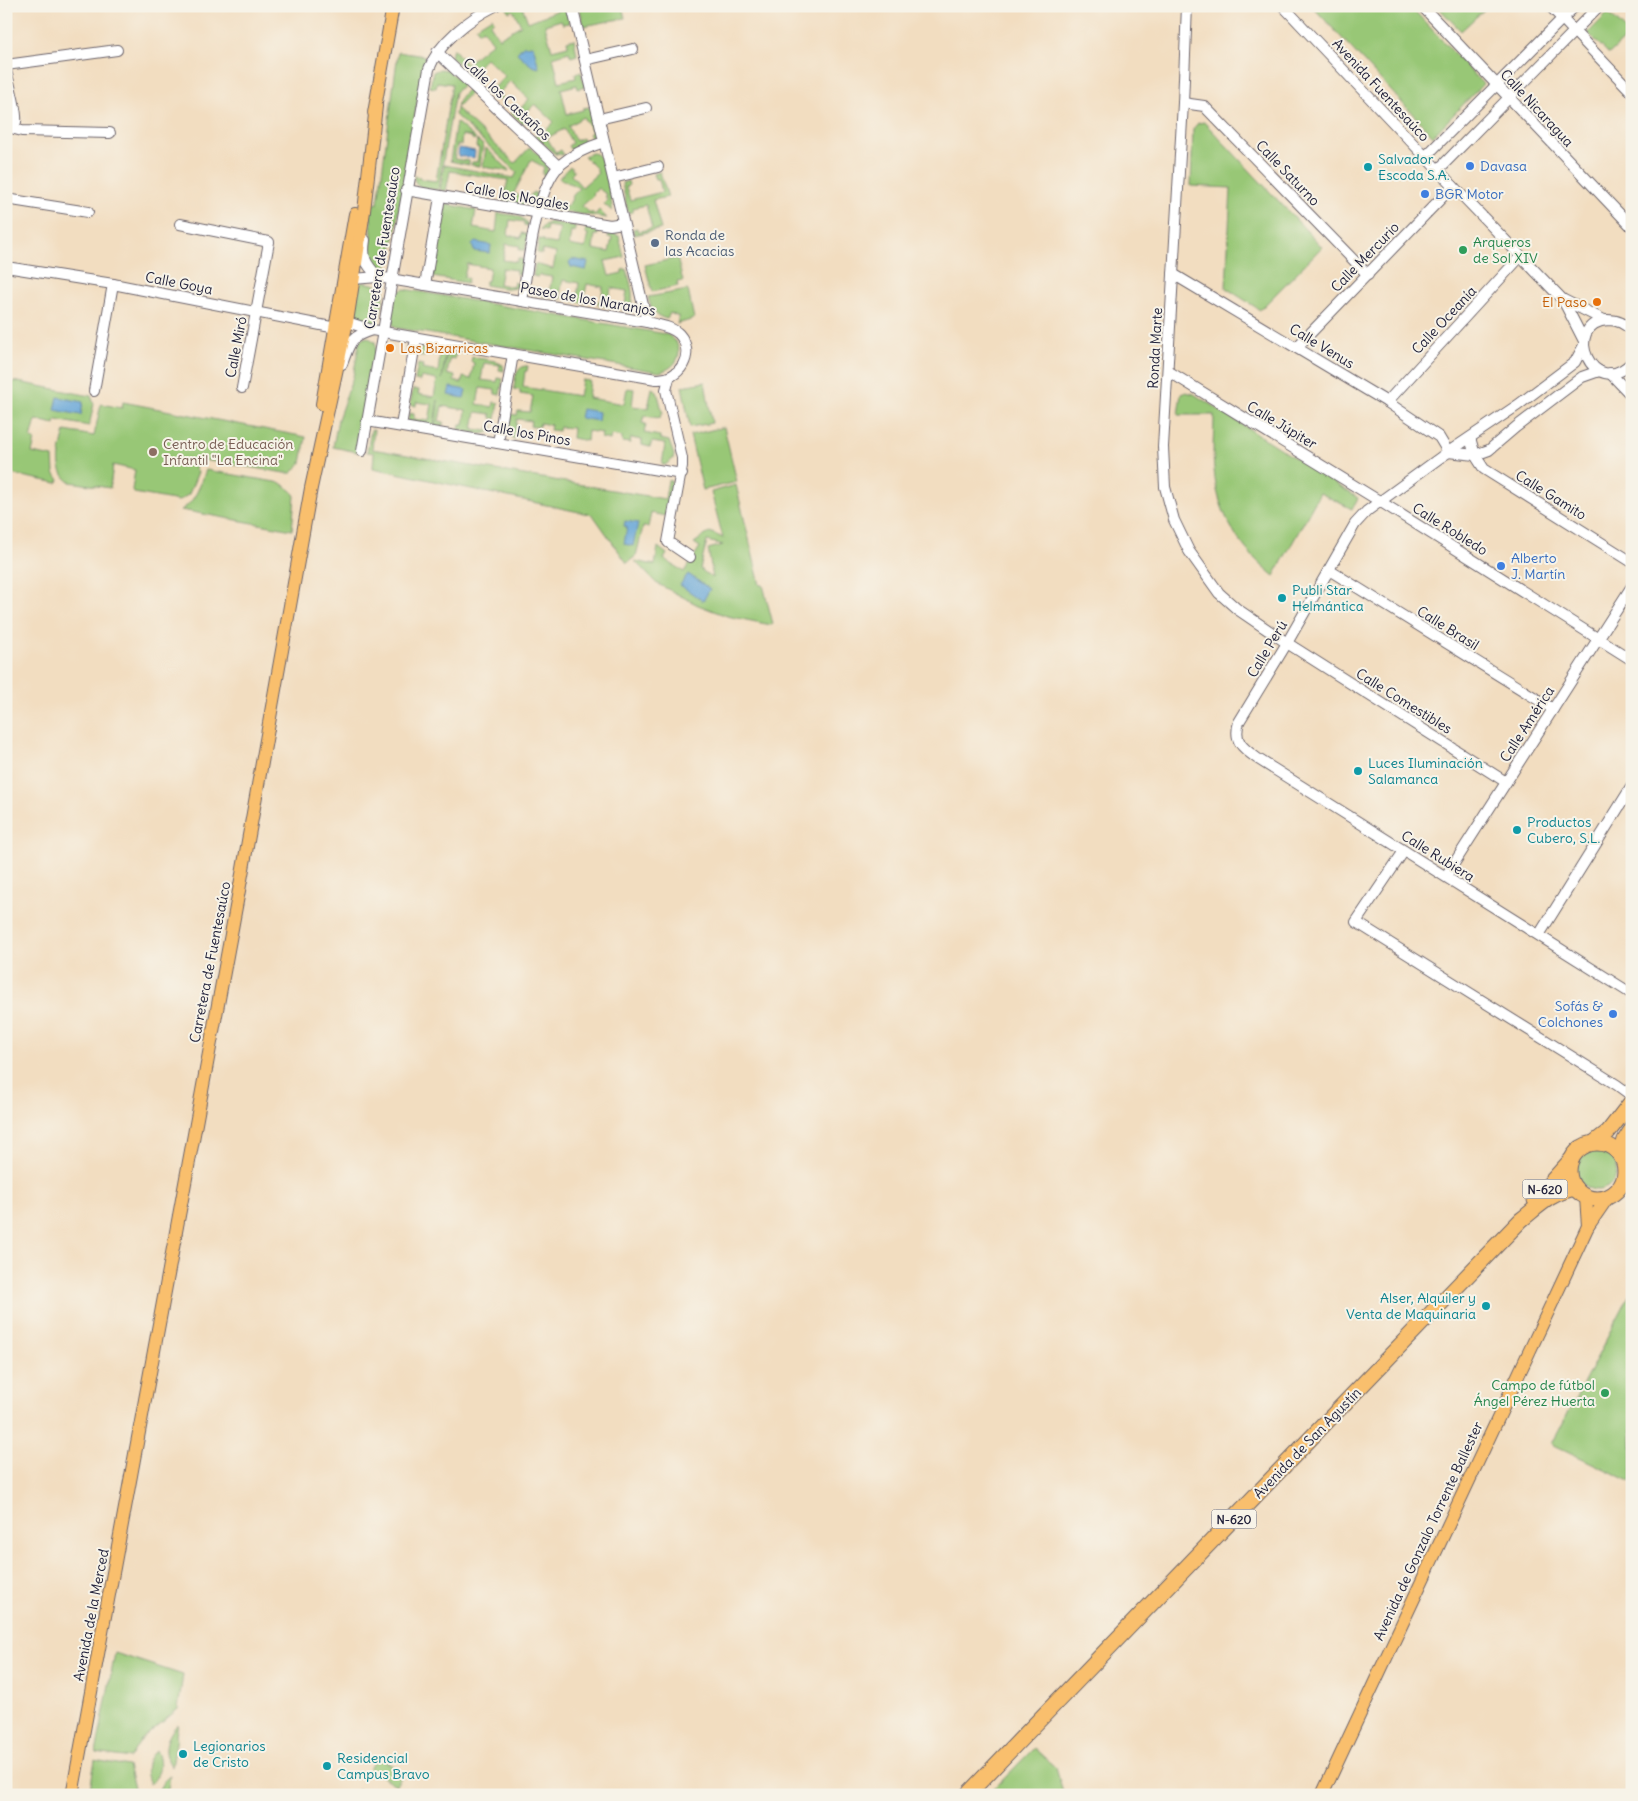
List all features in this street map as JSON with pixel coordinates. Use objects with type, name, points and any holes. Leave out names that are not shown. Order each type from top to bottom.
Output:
[{"type":"highway","points":[[1594,1142],[1608,1132],[1632,1101]]},
{"type":"highway","points":[[1608,1197],[1628,1178],[1625,1140],[1632,1129]]},
{"type":"highway","points":[[1594,1142],[1609,1145],[1625,1159]]},
{"type":"highway","name":"N-620","points":[[1594,1142],[1576,1151],[1569,1169],[1570,1179],[1580,1192],[1593,1199],[1608,1197]]},
{"type":"highway","name":"Avenida de San Agustín","points":[[1521,1220],[1534,1202],[1571,1160]]},
{"type":"highway","name":"Avenida de San Agustín","points":[[967,1795],[1521,1220],[1550,1196],[1558,1192],[1580,1192]]},
{"type":"main road","name":"Carretera de Fuentesaúco","points":[[348,281],[350,241],[393,6]]},
{"type":"main road","name":"Carretera de Fuentesaúco","points":[[348,281],[364,210],[376,106]]},
{"type":"main road","points":[[341,324],[348,281]]},
{"type":"main road","name":"Carretera de Fuentesaúco","points":[[138,1441],[311,488],[335,384],[340,354],[341,324]]},
{"type":"main road","name":"Carretera de Fuentesaúco","points":[[311,488],[317,436],[341,324]]},
{"type":"main road","name":"Avenida de Gonzalo Torrente Ballester","points":[[1580,1192],[1588,1226]]},
{"type":"main road","name":"Avenida de Gonzalo Torrente Ballester","points":[[1322,1795],[1588,1226],[1608,1197]]},
{"type":"main road","name":"Avenida de la Merced","points":[[72,1795],[138,1441]]},
{"type":"street","points":[[437,52],[463,28],[495,6]]},
{"type":"street","points":[[572,6],[647,322]]},
{"type":"street","name":"Ronda Marte","points":[[1187,6],[1163,447],[1165,487],[1174,520],[1189,551],[1219,593],[1237,609],[1287,643]]},
{"type":"street","name":"Avenida Fuentesaúco","points":[[1283,6],[1563,300],[1584,344],[1588,361],[1599,371]]},
{"type":"street","name":"Calle Nicaragua","points":[[1422,6],[1632,228]]},
{"type":"street","points":[[1550,6],[1632,92]]},
{"type":"street","points":[[1425,156],[1575,6]]},
{"type":"street","points":[[1438,170],[1599,6]]},
{"type":"street","points":[[585,60],[633,49]]},
{"type":"street","points":[[6,65],[117,50]]},
{"type":"street","name":"Calle los Castaños","points":[[437,52],[559,166]]},
{"type":"street","name":"Carretera de Fuentesaúco","points":[[362,450],[384,332],[425,82],[437,52]]},
{"type":"street","points":[[6,71],[16,116],[16,124],[9,129]]},
{"type":"street","name":"Calle Saturno","points":[[1183,103],[1204,106],[1368,274]]},
{"type":"street","points":[[599,119],[646,108]]},
{"type":"street","points":[[9,129],[110,133]]},
{"type":"street","points":[[522,301],[537,214],[543,196],[559,166],[590,146],[604,142]]},
{"type":"street","points":[[613,178],[658,167]]},
{"type":"street","name":"Calle Mercurio","points":[[1297,348],[1453,186]]},
{"type":"street","name":"Calle los Nogales","points":[[406,190],[537,214],[610,225],[623,223]]},
{"type":"street","points":[[425,284],[440,196]]},
{"type":"street","points":[[6,199],[88,212]]},
{"type":"street","points":[[364,210],[366,237],[363,253],[367,265],[378,277]]},
{"type":"street","name":"Calle Miró","points":[[180,224],[270,242],[242,388]]},
{"type":"street","name":"Calle Oceanía","points":[[1387,402],[1521,256]]},
{"type":"street","name":"Calle Goya","points":[[6,267],[113,284],[331,327],[341,324]]},
{"type":"street","name":"Calle Venus","points":[[1173,274],[1387,402],[1439,437],[1448,452]]},
{"type":"street","name":"Paseo de los Naranjos","points":[[348,281],[378,277],[647,322],[674,331],[685,344],[687,356],[682,367],[669,378]]},
{"type":"street","points":[[94,391],[113,284]]},
{"type":"street","name":"Avenida Fuentesaúco","points":[[1563,300],[1604,320],[1615,320],[1629,325]]},
{"type":"street","name":"Calle Perú","points":[[1236,735],[1239,722],[1355,524],[1367,511],[1448,452],[1518,405],[1575,362],[1591,328],[1604,320]]},
{"type":"street","points":[[341,324],[656,380],[669,378],[666,390],[682,458],[682,474],[668,542],[690,557]]},
{"type":"street","points":[[335,384],[350,343],[358,335],[372,330]]},
{"type":"street","points":[[401,426],[416,338]]},
{"type":"street","points":[[498,442],[513,354]]},
{"type":"street","points":[[1448,452],[1475,454],[1489,450],[1582,377],[1599,371],[1619,372],[1632,362]]},
{"type":"street","name":"Calle Júpiter","points":[[1168,371],[1381,502]]},
{"type":"street","points":[[1610,373],[1632,396]]},
{"type":"street","name":"Calle los Pinos","points":[[367,420],[682,474]]},
{"type":"street","name":"Calle Gamito","points":[[1470,438],[1475,454],[1484,468],[1632,562]]},
{"type":"street","name":"Calle Robledo","points":[[1381,502],[1632,660]]},
{"type":"street","name":"Calle Brasil","points":[[1329,570],[1554,709]]},
{"type":"street","name":"Calle América","points":[[1446,876],[1632,586]]},
{"type":"street","name":"Calle Comestibles","points":[[1287,643],[1506,782]]},
{"type":"street","name":"Calle Rubiera","points":[[1236,735],[1243,748],[1258,760],[1632,994]]},
{"type":"street","points":[[1539,936],[1632,786]]},
{"type":"street","points":[[1404,851],[1356,922],[1632,1096]]},
{"type":"green space","points":[[509,6],[522,6],[528,22],[559,10],[558,6],[566,6],[570,23],[563,24],[561,20],[545,25],[552,50],[568,46],[567,41],[574,39],[577,55],[571,57],[569,52],[553,57],[559,82],[576,78],[575,74],[581,72],[585,87],[578,89],[577,85],[561,89],[567,114],[589,107],[595,130],[592,139],[589,134],[592,131],[583,117],[568,126],[576,141],[582,138],[584,143],[571,150],[568,146],[572,143],[564,129],[547,138],[556,153],[561,150],[564,155],[555,154],[535,136],[539,131],[542,134],[554,122],[535,104],[523,116],[527,120],[523,124],[511,113],[515,109],[518,111],[529,99],[510,81],[499,93],[502,97],[499,101],[487,90],[491,86],[494,88],[505,76],[486,58],[474,70],[478,74],[474,78],[451,57],[453,48],[466,64],[493,42],[483,29],[479,32],[476,27],[492,17],[494,21],[490,24],[499,38],[521,25],[513,10],[509,12],[507,8]]},
{"type":"green space","points":[[579,6],[622,6],[625,18],[584,26]]},
{"type":"green space","points":[[1312,6],[1360,6],[1364,10],[1368,6],[1410,6],[1483,84],[1433,136]]},
{"type":"green space","points":[[1437,6],[1488,6],[1461,31]]},
{"type":"green space","points":[[1608,13],[1630,34],[1609,54],[1588,33]]},
{"type":"green space","points":[[398,52],[425,56],[390,262],[381,269],[372,264],[369,254],[372,235],[370,205],[378,203]]},
{"type":"green space","points":[[440,69],[447,70],[464,84],[455,92],[438,190],[419,186],[414,176],[420,177],[420,179],[436,181],[452,84],[437,82],[436,88],[430,87],[433,72]]},
{"type":"green space","points":[[468,89],[471,92],[456,108],[460,98]]},
{"type":"green space","points":[[456,108],[515,163],[530,147],[544,160],[547,167],[546,176],[542,174],[544,167],[531,160],[514,193],[527,200],[533,192],[537,194],[533,202],[523,205],[503,201],[508,180],[450,171],[446,191],[440,190],[444,165],[514,178],[517,172],[455,115]]},
{"type":"green space","points":[[456,122],[475,138],[475,140],[472,137],[462,135],[461,145],[457,145],[454,159],[469,161],[469,165],[450,161]]},
{"type":"green space","points":[[1204,122],[1322,247],[1260,310],[1226,288],[1231,188],[1191,186],[1193,129],[1198,123]]},
{"type":"green space","points":[[477,140],[483,145],[480,166],[471,165],[472,162],[477,162],[479,148],[476,147]]},
{"type":"green space","points":[[486,148],[509,170],[509,171],[483,167]]},
{"type":"green space","points":[[592,153],[596,154],[603,163],[612,211],[604,204],[608,200],[605,197],[607,195],[598,188],[594,195],[582,206],[595,215],[599,210],[607,218],[554,210],[549,205],[548,197],[562,207],[564,205],[567,207],[579,188],[559,178],[570,166],[574,172],[571,175],[582,187],[598,173],[597,169],[584,156]]},
{"type":"green space","points":[[660,172],[668,197],[653,200],[661,229],[634,235],[633,229],[637,228],[638,232],[652,228],[646,205],[633,208],[633,212],[628,213],[622,183],[628,181],[629,185],[626,187],[630,200],[662,192],[659,179],[656,179],[654,174]]},
{"type":"green space","points":[[446,204],[476,210],[473,228],[496,232],[498,213],[524,219],[528,226],[524,225],[524,222],[510,220],[508,235],[521,238],[522,233],[528,235],[525,250],[519,250],[520,246],[506,244],[503,260],[517,262],[518,258],[523,260],[521,274],[516,274],[516,270],[502,268],[499,284],[513,287],[514,282],[519,284],[516,288],[508,289],[485,285],[485,281],[488,281],[490,268],[467,264],[464,277],[468,278],[467,283],[433,277]]},
{"type":"green space","points":[[550,222],[575,226],[575,232],[571,231],[569,245],[585,248],[588,234],[585,233],[586,228],[598,230],[598,235],[595,235],[593,249],[609,252],[612,238],[608,237],[609,232],[619,236],[624,257],[605,261],[609,276],[622,273],[622,270],[626,269],[632,294],[629,309],[621,309],[622,305],[625,305],[627,291],[611,288],[610,307],[598,305],[598,301],[601,301],[603,287],[587,284],[584,298],[587,299],[585,303],[573,301],[574,297],[577,297],[579,283],[563,280],[560,294],[562,299],[534,294],[531,287],[536,288],[536,291],[549,293],[552,277],[533,276],[535,264],[553,269],[556,253],[542,250],[542,254],[537,253],[539,239],[544,240],[544,242],[557,244],[560,228],[547,226],[546,231],[540,230]]},
{"type":"green space","points":[[677,258],[683,281],[677,282],[678,286],[652,292],[645,265]]},
{"type":"green space","points":[[358,282],[369,283],[384,290],[381,313],[379,318],[373,323],[353,320]]},
{"type":"green space","points":[[404,289],[666,334],[673,338],[677,344],[679,355],[672,366],[659,372],[397,328],[393,325],[392,304],[396,294]]},
{"type":"green space","points":[[688,290],[694,319],[677,324],[679,317],[670,313],[667,319],[656,314],[648,297]]},
{"type":"green space","points":[[368,337],[375,342],[376,347],[357,452],[333,447],[338,419],[353,377],[360,339]]},
{"type":"green space","points":[[420,348],[446,352],[442,379],[447,352],[456,354],[454,359],[450,358],[447,374],[455,376],[454,381],[462,383],[463,377],[471,379],[474,363],[471,362],[472,357],[495,361],[503,365],[504,371],[499,370],[500,365],[484,363],[481,380],[497,382],[498,378],[503,379],[500,395],[495,394],[495,390],[480,388],[477,404],[493,407],[494,402],[499,403],[496,419],[491,418],[491,414],[476,412],[473,429],[488,431],[489,427],[494,427],[491,431],[478,434],[459,430],[460,425],[464,425],[466,410],[442,406],[439,421],[444,422],[442,427],[435,426],[438,400],[434,426],[408,421],[409,413],[414,414],[414,419],[429,421],[432,404],[416,402],[416,406],[410,405],[413,389],[419,390],[418,394],[434,397],[437,380],[421,377],[420,381],[415,380],[418,364],[423,365],[422,369],[438,372],[440,355],[425,352],[424,357],[419,356]]},
{"type":"green space","points":[[528,366],[527,371],[525,371],[523,387],[579,396],[582,380],[590,381],[588,398],[624,404],[627,388],[634,389],[632,406],[648,408],[652,388],[657,391],[663,414],[661,414],[660,418],[644,416],[642,423],[646,424],[644,433],[660,436],[660,439],[669,441],[674,455],[673,459],[662,465],[665,444],[652,442],[650,447],[642,445],[642,440],[631,438],[630,443],[622,442],[622,437],[611,435],[610,440],[601,438],[602,433],[588,431],[587,441],[572,438],[573,428],[560,427],[559,431],[550,430],[551,425],[540,423],[539,427],[530,426],[531,421],[517,419],[514,440],[506,432],[509,414],[517,415],[518,411],[530,412],[533,396],[520,394],[520,390],[514,389],[517,372]]},
{"type":"green space","points":[[13,381],[91,396],[94,404],[89,426],[56,420],[55,424],[36,420],[31,439],[35,440],[32,453],[53,457],[54,473],[59,480],[57,483],[6,473],[6,414]]},
{"type":"green space","points":[[705,382],[712,423],[690,427],[682,386]]},
{"type":"green space","points":[[1186,392],[1194,394],[1358,498],[1352,509],[1320,493],[1274,576],[1241,542],[1225,516],[1216,485],[1214,469],[1214,415],[1178,415],[1181,394]]},
{"type":"green space","points":[[123,402],[306,437],[301,463],[292,473],[285,473],[197,459],[195,469],[198,472],[189,494],[179,501],[134,493],[132,490],[135,470],[113,465],[110,488],[70,482],[61,471],[60,465],[60,451],[65,431],[94,436],[101,404],[122,408]]},
{"type":"green space","points":[[724,427],[737,482],[703,490],[690,435]]},
{"type":"green space","points":[[374,429],[372,449],[665,499],[668,480],[671,481],[672,486],[665,516],[651,513],[648,527],[643,527],[636,556],[627,563],[593,515],[373,468],[374,453],[367,452],[371,430]]},
{"type":"green space","points":[[206,470],[281,483],[292,491],[295,496],[292,530],[181,510],[194,497]]},
{"type":"green space","points":[[736,485],[760,585],[763,585],[773,624],[771,625],[727,616],[698,605],[656,583],[635,561],[655,565],[658,547],[667,554],[664,559],[684,572],[700,547],[694,543],[710,532],[723,538],[711,492]],"holes":[[[707,541],[723,545],[708,549],[713,578],[700,569]]]},
{"type":"green space","points":[[1597,1150],[1611,1156],[1617,1170],[1611,1184],[1597,1190],[1583,1184],[1577,1170],[1583,1156]]},
{"type":"green space","name":"Campo de fútbol Ángel Pérez Huerta","points":[[1632,1290],[1632,1482],[1552,1444]]},
{"type":"green space","points":[[115,1653],[183,1675],[178,1709],[141,1740],[130,1758],[96,1753]]},
{"type":"green space","points":[[178,1724],[172,1767],[167,1756],[166,1744],[170,1734]]},
{"type":"green space","points":[[1034,1748],[1056,1768],[1064,1795],[988,1795]]},
{"type":"green space","points":[[156,1750],[160,1764],[156,1777],[150,1784],[146,1770],[152,1754]]},
{"type":"green space","points":[[377,1756],[404,1773],[396,1785],[369,1769]]},
{"type":"green space","points":[[95,1760],[128,1766],[136,1795],[89,1795]]},
{"type":"green space","points":[[170,1776],[167,1795],[158,1795],[165,1779]]},
{"type":"green space","points":[[357,1790],[395,1795],[357,1795]]},
{"type":"water","points":[[533,45],[539,68],[532,66],[517,53],[523,46]]},
{"type":"water","points":[[459,148],[475,151],[474,158],[458,156]]},
{"type":"water","points":[[475,242],[491,245],[490,253],[474,251],[472,245]]},
{"type":"water","points":[[572,259],[588,262],[586,270],[571,267],[569,262]]},
{"type":"water","points":[[450,387],[466,390],[464,398],[448,395]]},
{"type":"water","points":[[58,397],[83,402],[81,415],[55,410]]},
{"type":"water","points":[[582,409],[599,412],[598,421],[580,418]]},
{"type":"water","points":[[625,521],[638,523],[633,546],[624,544],[627,527],[624,526]]},
{"type":"water","points":[[688,574],[710,589],[703,601],[680,585]]},
{"type":"place","name":"Davasa","points":[[1470,166]]},
{"type":"place","name":"Salvador Escoda S.A.","points":[[1368,167]]},
{"type":"place","name":"BGR Motor","points":[[1425,194]]},
{"type":"place","name":"Ronda de las Acacias","points":[[655,243]]},
{"type":"place","name":"Arqueros de Sol XIV","points":[[1463,250]]},
{"type":"place","name":"El Paso","points":[[1597,302]]},
{"type":"place","name":"Las Bizarricas","points":[[390,348]]},
{"type":"place","name":"Centro de Educación Infantil \"La Encina\"","points":[[153,452]]},
{"type":"place","name":"Alberto J. Martín","points":[[1501,566]]},
{"type":"place","name":"Publi Star Helmántica","points":[[1282,598]]},
{"type":"place","name":"Luces Iluminación Salamanca","points":[[1358,771]]},
{"type":"place","name":"Productos Cubero, S.L.","points":[[1517,830]]},
{"type":"place","name":"Sofás & Colchones","points":[[1613,1014]]},
{"type":"place","name":"Alser, Alquiler y Venta de Maquinaria","points":[[1486,1306]]},
{"type":"place","name":"Campo de fútbol Ángel Pérez Huerta","points":[[1605,1393]]},
{"type":"place","name":"Legionarios de Cristo","points":[[183,1754]]},
{"type":"place","name":"Residencial Campus Bravo","points":[[327,1766]]}]
